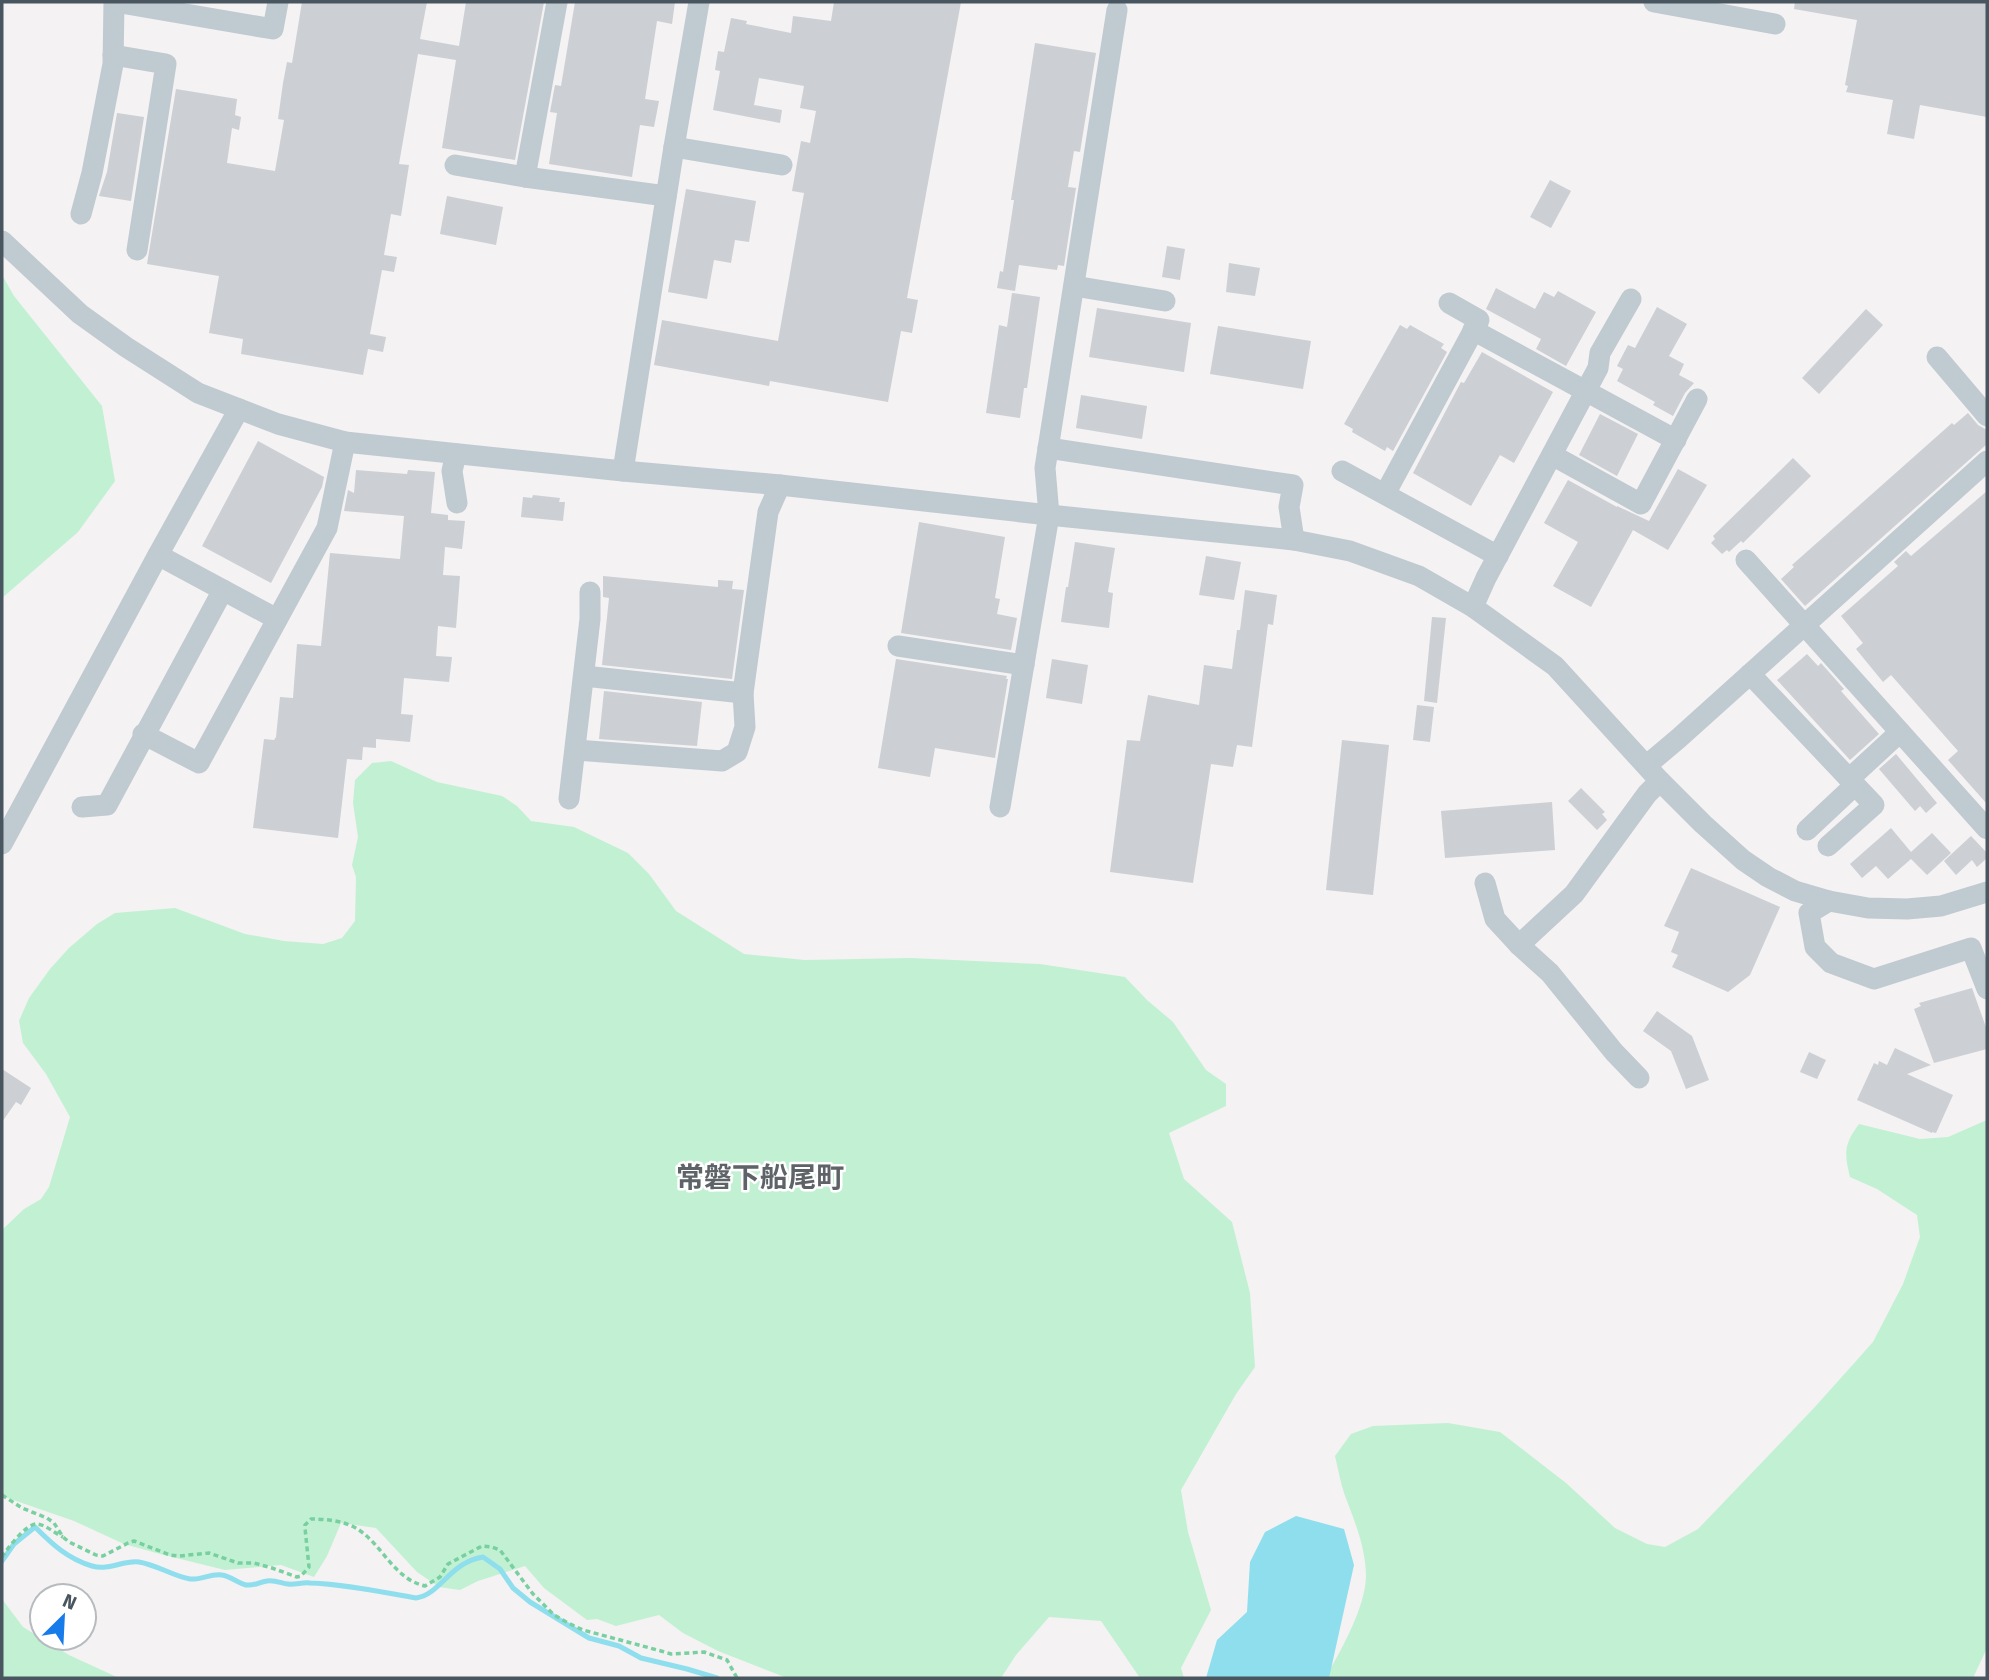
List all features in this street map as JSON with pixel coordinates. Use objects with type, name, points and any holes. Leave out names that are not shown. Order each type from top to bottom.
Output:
[{"type":"street","points":[[81,214],[113,64],[114,2],[274,29],[278,2]]},
{"type":"street","points":[[525,177],[558,2]]},
{"type":"street","points":[[623,471],[699,2]]},
{"type":"street","points":[[1654,2],[1774,24]]},
{"type":"street","points":[[1000,807],[1049,515],[1045,468],[1117,10]]},
{"type":"street","points":[[113,55],[166,64],[137,250]]},
{"type":"street","points":[[674,147],[782,165]]},
{"type":"street","points":[[454,165],[666,196]]},
{"type":"street","points":[[2,241],[80,314],[198,393],[278,424],[345,442],[1294,540],[1350,551],[1419,576],[1473,607],[1555,666],[1703,824],[1742,860],[1768,877],[1795,891],[1868,908],[1941,906],[1987,892]]},
{"type":"street","points":[[1074,286],[1165,302]]},
{"type":"street","points":[[1473,607],[1598,369],[1600,353],[1631,299]]},
{"type":"street","points":[[1385,494],[1479,320],[1449,303]]},
{"type":"street","points":[[1473,330],[1676,440]]},
{"type":"street","points":[[1937,357],[1987,416]]},
{"type":"street","points":[[1552,455],[1641,504],[1697,399]]},
{"type":"street","points":[[2,844],[239,409]]},
{"type":"street","points":[[143,734],[199,763],[327,528],[345,442]]},
{"type":"street","points":[[1048,448],[1293,485],[1289,507],[1294,540]]},
{"type":"street","points":[[456,454],[452,471],[457,503]]},
{"type":"street","points":[[1519,946],[1573,894],[1647,794],[1653,773],[1750,674],[1987,461]]},
{"type":"street","points":[[1342,471],[1498,555]]},
{"type":"street","points":[[576,750],[722,761],[737,752],[745,727],[743,693],[768,512],[780,485]]},
{"type":"street","points":[[158,555],[277,619]]},
{"type":"street","points":[[1746,561],[1987,829]]},
{"type":"street","points":[[82,807],[107,805],[223,590]]},
{"type":"street","points":[[569,799],[590,619],[590,592]]},
{"type":"street","points":[[898,646],[1024,665]]},
{"type":"street","points":[[1750,674],[1874,805],[1828,846]]},
{"type":"street","points":[[584,676],[743,693]]},
{"type":"street","points":[[1807,830],[1900,732]]},
{"type":"street","points":[[1485,883],[1495,919],[1519,946],[1550,973],[1639,1079]]},
{"type":"street","points":[[1829,901],[1810,913],[1815,947],[1831,963],[1874,979],[1971,948],[1987,989]]},
{"type":"path","points":[[2,1495],[22,1508],[47,1518],[63,1536]]},
{"type":"path","points":[[2,1557],[15,1540],[35,1524],[96,1555],[103,1556],[134,1541],[170,1555],[209,1553],[238,1563],[272,1567],[297,1577],[302,1576],[309,1567],[306,1525],[312,1518],[331,1520],[357,1528],[398,1571],[425,1586],[440,1577],[448,1564],[482,1546],[500,1550],[533,1594],[554,1615],[568,1623],[583,1630],[671,1654],[711,1653],[727,1660],[737,1678]]},
{"type":"green space","points":[[2,275],[14,296],[102,406],[115,481],[78,532],[2,598]]},
{"type":"green space","points":[[391,761],[437,782],[502,796],[517,806],[531,821],[574,827],[628,853],[649,874],[676,911],[744,954],[805,960],[911,958],[1040,964],[1125,977],[1173,1022],[1206,1070],[1226,1084],[1226,1106],[1169,1133],[1184,1179],[1232,1222],[1250,1293],[1255,1367],[1236,1394],[1181,1490],[1188,1532],[1211,1610],[1181,1668],[1184,1678],[1140,1678],[1101,1621],[1049,1617],[1016,1655],[1001,1678],[787,1678],[718,1651],[683,1633],[659,1615],[616,1626],[597,1619],[587,1620],[544,1588],[525,1566],[478,1581],[460,1590],[439,1587],[417,1572],[376,1528],[341,1523],[327,1556],[314,1577],[281,1565],[225,1570],[124,1544],[74,1521],[2,1496],[2,1230],[24,1209],[41,1199],[49,1187],[70,1117],[46,1074],[23,1043],[19,1021],[29,998],[69,948],[97,924],[115,913],[175,908],[245,934],[323,944],[342,938],[355,921],[356,877],[352,865],[358,837],[353,803],[355,780],[372,763]]},
{"type":"green space","points":[[1987,1120],[1987,1648],[1973,1678],[1330,1678],[1328,1673],[1346,1639],[1365,1589],[1362,1544],[1335,1456],[1351,1434],[1373,1426],[1448,1423],[1500,1432],[1566,1483],[1615,1528],[1647,1544],[1665,1547],[1698,1529],[1814,1408],[1873,1342],[1903,1284],[1920,1237],[1917,1215],[1877,1189],[1850,1177],[1847,1149],[1850,1137],[1859,1124],[1920,1139],[1948,1137]]},
{"type":"green space","points":[[2,1599],[28,1630],[28,1652],[64,1652],[119,1678],[2,1678]]},
{"type":"water","points":[[1296,1516],[1344,1529],[1354,1565],[1329,1678],[1206,1678],[1217,1640],[1247,1612],[1250,1562],[1265,1532]]},
{"type":"building","points":[[302,2],[427,2],[420,39],[459,46],[466,2],[544,2],[515,160],[442,148],[456,60],[418,54],[399,164],[409,165],[401,216],[391,214],[384,255],[397,257],[394,272],[382,270],[370,334],[386,337],[383,352],[368,349],[363,375],[241,354],[243,339],[209,333],[219,276],[147,264],[176,89],[237,99],[235,115],[241,117],[239,130],[232,128],[227,163],[275,171],[284,120],[278,119],[283,83],[287,62],[292,63]]},
{"type":"building","points":[[575,2],[675,2],[672,24],[657,21],[645,99],[659,101],[654,127],[640,125],[632,177],[549,164],[557,113],[550,112],[555,85],[561,86]]},
{"type":"building","points":[[834,2],[961,2],[907,298],[918,300],[912,333],[901,331],[888,402],[770,381],[769,386],[654,365],[662,320],[778,341],[804,193],[792,191],[801,141],[810,143],[816,111],[800,108],[804,86],[759,78],[754,105],[782,110],[780,123],[713,110],[720,71],[715,70],[718,51],[724,52],[731,18],[747,21],[746,24],[791,33],[793,16],[831,21]]},
{"type":"building","points":[[1795,2],[1987,2],[1987,117],[1920,105],[1914,139],[1887,134],[1893,100],[1846,92],[1857,20],[1794,9]]},
{"type":"building","points":[[1035,43],[1096,53],[1080,152],[1074,151],[1068,187],[1076,188],[1064,266],[1058,265],[1057,270],[1019,265],[1015,291],[997,288],[1000,271],[1003,272]]},
{"type":"building","points":[[117,113],[144,117],[131,201],[99,196],[107,172]]},
{"type":"building","points":[[1550,180],[1571,191],[1551,228],[1530,217]]},
{"type":"building","points":[[686,189],[756,201],[749,242],[735,240],[731,263],[714,260],[707,299],[668,292]]},
{"type":"building","points":[[447,196],[503,207],[496,245],[440,234]]},
{"type":"building","points":[[1167,246],[1185,249],[1180,280],[1162,277]]},
{"type":"building","points":[[1229,263],[1260,268],[1255,296],[1226,292]]},
{"type":"building","points":[[1496,288],[1535,309],[1544,292],[1554,297],[1558,291],[1596,312],[1566,366],[1536,349],[1541,339],[1486,309]]},
{"type":"building","points":[[1012,293],[1040,297],[1020,418],[986,413],[999,325],[1007,327]]},
{"type":"building","points":[[1657,307],[1687,324],[1669,356],[1684,364],[1679,375],[1694,383],[1685,393],[1673,416],[1653,405],[1655,402],[1617,381],[1623,369],[1617,366],[1628,345],[1635,348]]},
{"type":"building","points":[[1097,308],[1191,323],[1184,372],[1089,357]]},
{"type":"building","points":[[1866,309],[1883,325],[1819,394],[1802,378]]},
{"type":"building","points":[[1400,325],[1407,329],[1410,325],[1444,344],[1441,348],[1447,352],[1393,451],[1387,447],[1385,451],[1352,432],[1353,429],[1344,424]]},
{"type":"building","points":[[1218,326],[1311,341],[1303,389],[1210,374]]},
{"type":"building","points":[[1482,352],[1553,392],[1514,463],[1500,455],[1471,506],[1413,473],[1461,382],[1464,383]]},
{"type":"building","points":[[1081,395],[1147,406],[1142,439],[1076,428]]},
{"type":"building","points":[[1968,413],[1978,425],[1987,430],[1987,444],[1805,606],[1781,579],[1794,567],[1792,565],[1952,423],[1954,425]]},
{"type":"building","points":[[1600,414],[1638,434],[1617,476],[1579,455]]},
{"type":"building","points":[[258,441],[324,477],[322,487],[271,583],[202,546]]},
{"type":"building","points":[[1793,458],[1811,476],[1743,543],[1741,541],[1729,552],[1727,550],[1722,554],[1711,543],[1715,539],[1713,536]]},
{"type":"building","points":[[1678,469],[1707,485],[1668,550],[1633,530],[1591,607],[1553,586],[1578,542],[1544,523],[1568,480],[1649,521]]},
{"type":"building","points":[[356,470],[407,474],[408,470],[435,472],[431,513],[448,515],[448,520],[465,521],[462,549],[445,547],[443,575],[460,576],[456,628],[438,626],[436,656],[452,657],[449,682],[404,678],[401,714],[413,715],[410,742],[376,739],[376,748],[363,747],[362,760],[347,759],[338,838],[253,828],[264,739],[274,740],[276,737],[280,697],[293,698],[297,644],[321,646],[330,553],[400,559],[404,516],[344,511],[348,490],[354,493]]},
{"type":"building","points":[[1987,491],[1987,804],[1948,760],[1958,751],[1891,675],[1883,682],[1856,649],[1863,643],[1841,616],[1898,566],[1894,562],[1906,551],[1911,556]]},
{"type":"building","points":[[533,495],[560,498],[559,502],[565,502],[563,521],[521,517],[523,497],[532,498]]},
{"type":"building","points":[[919,522],[1005,537],[995,598],[1000,599],[997,614],[1017,618],[1011,650],[901,633]]},
{"type":"building","points":[[1075,542],[1115,548],[1108,592],[1113,593],[1109,628],[1061,622]]},
{"type":"building","points":[[1206,556],[1241,562],[1234,600],[1199,595]]},
{"type":"building","points":[[603,576],[718,587],[718,580],[733,581],[732,589],[744,590],[732,679],[602,665],[609,598],[603,597]]},
{"type":"building","points":[[1245,590],[1277,595],[1273,625],[1268,624],[1252,747],[1237,745],[1233,767],[1211,764],[1193,883],[1110,872],[1127,740],[1140,741],[1148,695],[1199,705],[1204,665],[1232,669]]},
{"type":"building","points":[[1432,617],[1446,618],[1437,703],[1424,701]]},
{"type":"building","points":[[1807,654],[1818,666],[1821,663],[1844,689],[1841,691],[1879,734],[1850,760],[1777,680]]},
{"type":"building","points":[[896,659],[1007,676],[995,758],[935,748],[930,777],[878,768]]},
{"type":"building","points":[[1052,659],[1088,665],[1082,704],[1046,698]]},
{"type":"building","points":[[604,691],[702,702],[697,746],[599,739]]},
{"type":"building","points":[[1417,705],[1434,707],[1430,742],[1413,740]]},
{"type":"building","points":[[1342,740],[1389,745],[1373,895],[1326,890]]},
{"type":"building","points":[[1896,754],[1937,803],[1926,813],[1920,806],[1915,811],[1879,769]]},
{"type":"building","points":[[1581,788],[1605,812],[1602,814],[1607,820],[1597,830],[1568,801]]},
{"type":"building","points":[[1552,802],[1555,850],[1445,858],[1441,811]]},
{"type":"building","points":[[1891,828],[1911,852],[1932,833],[1951,853],[1927,875],[1911,859],[1888,879],[1876,866],[1862,878],[1850,864]]},
{"type":"building","points":[[1971,836],[1987,853],[1987,858],[1977,867],[1972,860],[1956,875],[1944,861]]},
{"type":"building","points":[[1691,868],[1780,907],[1750,975],[1728,992],[1672,967],[1678,955],[1671,952],[1679,932],[1664,926]]},
{"type":"building","points":[[1972,988],[1987,1030],[1987,1049],[1934,1063],[1914,1009],[1921,1006],[1919,1003]]},
{"type":"building","points":[[1657,1011],[1692,1036],[1709,1080],[1686,1089],[1671,1051],[1643,1031]]},
{"type":"building","points":[[1895,1048],[1931,1065],[1907,1074],[1953,1095],[1936,1133],[1857,1100],[1874,1063],[1878,1065],[1879,1061],[1887,1065]]},
{"type":"building","points":[[1809,1052],[1826,1060],[1817,1079],[1800,1072]]},
{"type":"building","points":[[2,1069],[31,1088],[21,1105],[16,1102],[2,1122]]},
{"type":"waterway","points":[[2,1561],[14,1544],[35,1527],[68,1555],[92,1566],[139,1562],[190,1579],[218,1575],[246,1585],[270,1581],[323,1584],[416,1598],[432,1591],[462,1565],[483,1557],[500,1569],[513,1588],[530,1602],[589,1638],[619,1646],[641,1658],[717,1678]]},
{"type":"district","name":"常磐下船尾町","points":[[760,1177]]}]
